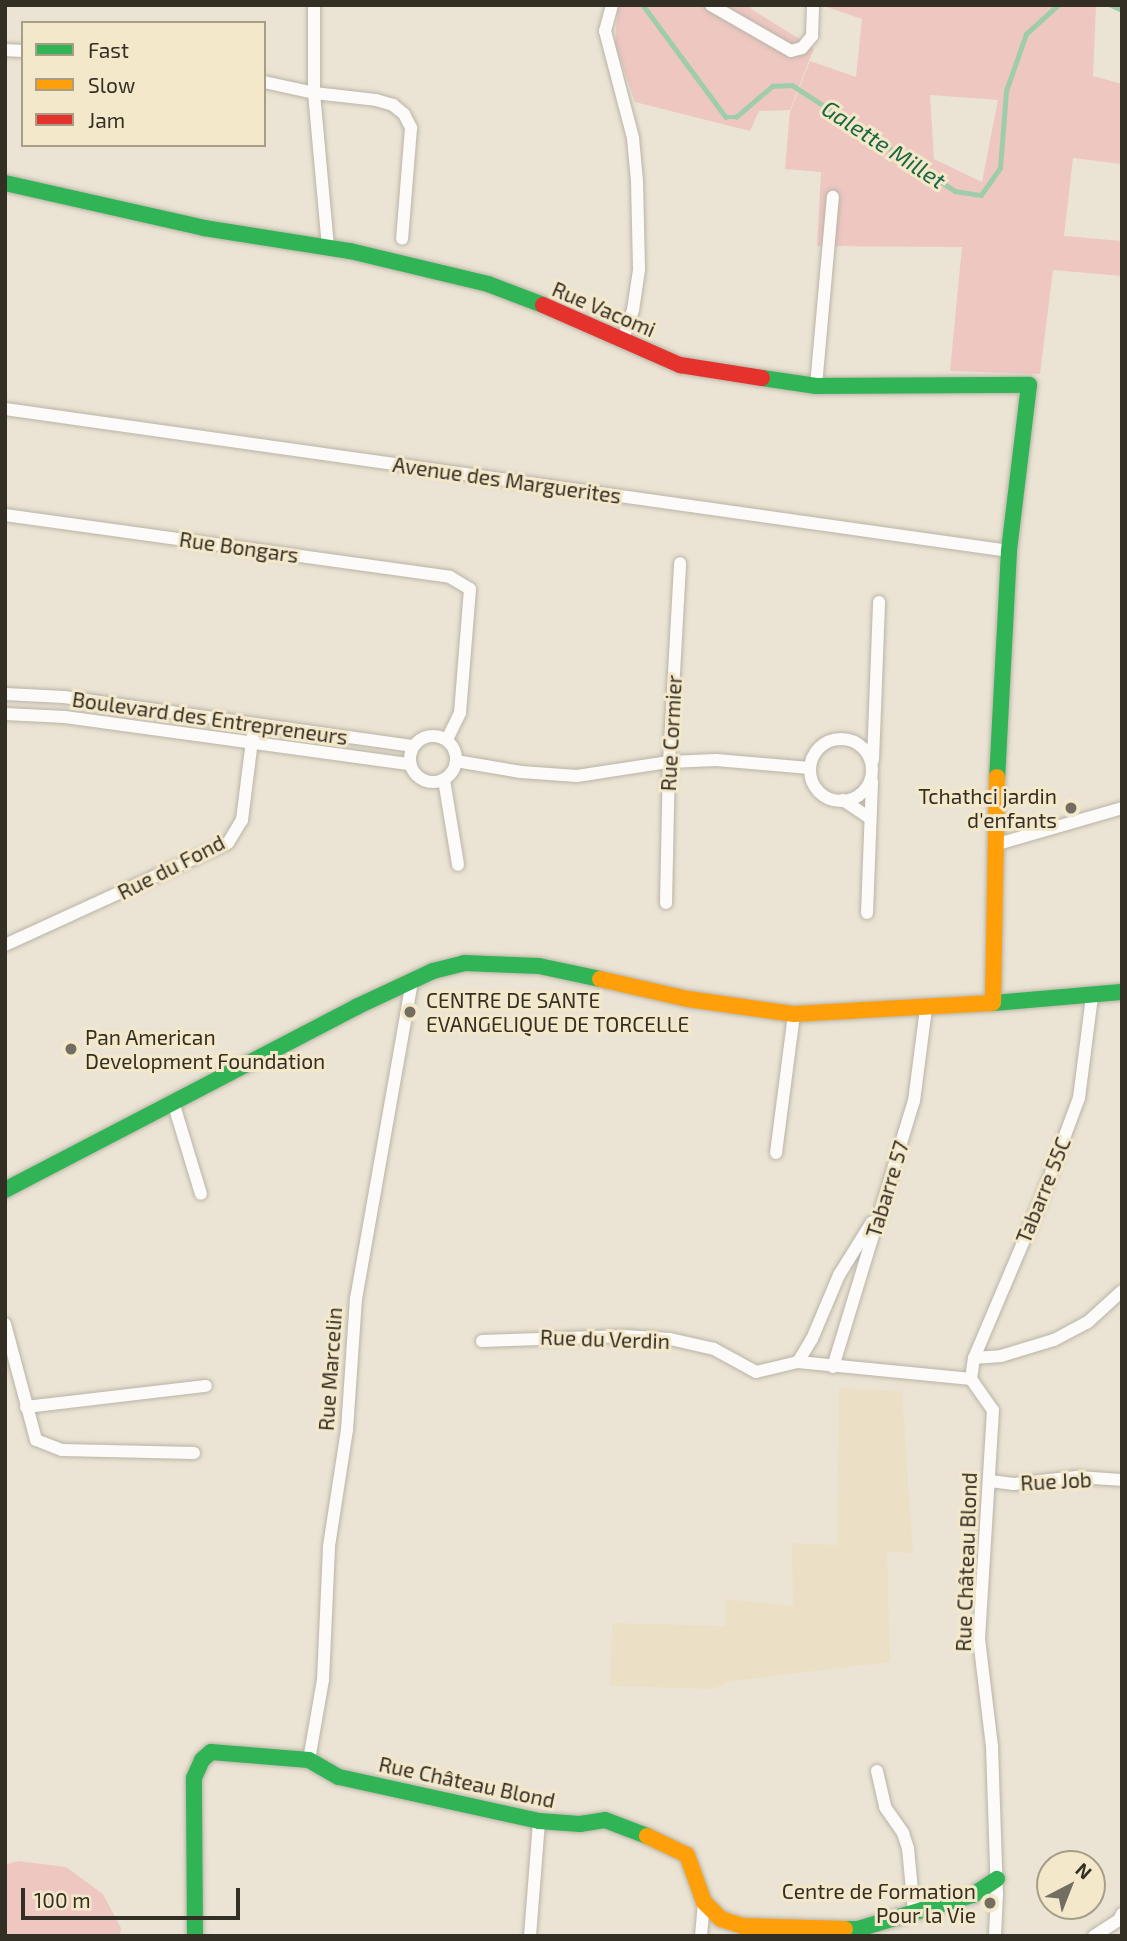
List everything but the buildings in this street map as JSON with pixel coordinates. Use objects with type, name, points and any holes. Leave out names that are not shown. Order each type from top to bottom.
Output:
[{"type":"street","points":[[314,5],[314,93],[328,247]]},
{"type":"street","points":[[612,5],[605,31],[633,138],[637,181],[639,270],[633,310],[623,339]]},
{"type":"street","points":[[710,5],[791,51],[802,48],[812,36],[813,5]]},
{"type":"street","points":[[266,82],[314,93],[376,100],[404,114],[411,128],[402,239]]},
{"type":"street","name":"Rue Vacomi","points":[[5,183],[204,228],[328,247],[488,284],[680,365],[816,386],[1029,385],[1009,551]]},
{"type":"street","points":[[816,386],[833,197]]},
{"type":"street","name":"Avenue des Marguerites","points":[[5,410],[1009,551]]},
{"type":"street","name":"Rue Bongars","points":[[5,515],[450,577],[470,589],[460,713],[447,740]]},
{"type":"street","points":[[993,1002],[994,845],[1009,551]]},
{"type":"street","name":"Rue Cormier","points":[[666,903],[669,762],[680,563]]},
{"type":"street","points":[[867,913],[878,602]]},
{"type":"street","name":"Boulevard des Entrepreneurs","points":[[5,694],[64,697],[414,746]]},
{"type":"street","name":"Boulevard des Entrepreneurs","points":[[5,714],[65,717],[410,764]]},
{"type":"street","name":"Rue du Fond","points":[[5,945],[228,843],[242,821],[254,725]]},
{"type":"street","points":[[872,781],[859,794],[843,800],[830,799],[819,792],[812,781],[810,768],[814,755],[823,745],[847,741],[874,726]]},
{"type":"street","points":[[428,736],[447,740],[455,751],[456,761],[451,774],[444,780],[425,781],[414,773],[410,764],[414,746],[428,736]]},
{"type":"street","points":[[847,741],[859,747],[873,760]]},
{"type":"street","points":[[456,761],[521,772],[577,776],[669,762],[751,761],[810,768]]},
{"type":"street","points":[[444,780],[458,864]]},
{"type":"street","points":[[843,800],[870,818]]},
{"type":"street","points":[[994,845],[1122,808]]},
{"type":"street","points":[[5,1190],[356,1007],[433,971],[464,963],[504,962],[539,966],[688,999],[794,1014],[926,1009],[1122,992]]},
{"type":"street","name":"Rue Marcelin","points":[[309,1760],[323,1680],[330,1546],[347,1430],[356,1299],[412,982]]},
{"type":"street","name":"Tabarre 55C","points":[[971,1379],[974,1358],[1041,1200],[1079,1098],[1092,996]]},
{"type":"street","name":"Tabarre 57","points":[[833,1367],[914,1101],[926,1009]]},
{"type":"street","points":[[776,1153],[794,1014]]},
{"type":"street","points":[[173,1102],[201,1195]]},
{"type":"street","points":[[798,1362],[812,1339],[839,1275],[880,1210]]},
{"type":"street","points":[[974,1358],[1001,1356],[1054,1340],[1088,1322],[1122,1291]]},
{"type":"street","points":[[5,1324],[36,1440],[41,1444],[62,1450],[194,1453]]},
{"type":"street","name":"Rue du Verdin","points":[[482,1341],[625,1336],[670,1339],[714,1349],[755,1372],[798,1362],[971,1379]]},
{"type":"street","name":"Rue Château Blond","points":[[971,1379],[993,1410],[979,1639],[992,1746],[997,1879],[995,1936]]},
{"type":"street","points":[[26,1406],[206,1386]]},
{"type":"street","name":"Rue Job","points":[[990,1481],[1014,1484],[1077,1477],[1122,1480]]},
{"type":"street","name":"Rue Château Blond","points":[[195,1936],[194,1778],[202,1760],[211,1752],[309,1760],[339,1777],[540,1821],[580,1824],[605,1820],[664,1842],[687,1855],[704,1902]]},
{"type":"street","points":[[877,1770],[885,1807],[903,1833],[908,1848],[914,1912]]},
{"type":"street","points":[[530,1936],[540,1821]]},
{"type":"street","points":[[704,1902],[721,1919],[743,1926],[858,1929],[972,1895],[997,1879]]},
{"type":"street","points":[[701,1936],[704,1902]]},
{"type":"street","points":[[1094,1936],[1119,1920],[1122,1914]]},
{"type":"shaded area","points":[[618,5],[751,5],[751,9],[814,48],[790,110],[759,111],[750,131],[635,102],[615,44]]},
{"type":"shaded area","points":[[821,5],[1096,5],[1093,76],[1122,84],[1122,164],[1073,158],[1064,236],[1122,241],[1122,276],[1053,270],[1040,374],[950,371],[962,247],[817,246],[821,172],[785,169],[790,112],[810,61],[856,77],[862,19]],"holes":[[[930,95],[998,100],[982,182],[934,159]]]},
{"type":"shaded area","points":[[839,1388],[902,1391],[913,1554],[887,1551],[890,1662],[733,1681],[712,1689],[610,1686],[612,1623],[725,1626],[725,1599],[793,1606],[792,1543],[837,1545]]},
{"type":"shaded area","points":[[18,1861],[66,1867],[103,1894],[121,1928],[120,1936],[5,1936],[5,1865]]},
{"type":"waterway","name":"Galette Millet","points":[[643,5],[726,117],[736,117],[772,86],[792,85],[955,191],[981,195],[1000,168],[1006,91],[1026,34],[1058,5]]},
{"type":"waterway","name":"Galette Millet","points":[[1111,5],[1122,10]]},
{"type":"traffic: fast","points":[[5,183],[204,228],[350,251],[488,284],[543,305]]},
{"type":"traffic: fast","points":[[762,378],[816,386],[1029,385],[1009,551],[997,777]]},
{"type":"traffic: fast","points":[[5,1190],[356,1007],[433,971],[464,963],[539,966],[600,979]]},
{"type":"traffic: fast","points":[[993,1003],[1122,992]]},
{"type":"traffic: fast","points":[[195,1936],[194,1778],[202,1760],[211,1752],[309,1760],[339,1777],[539,1821],[580,1824],[605,1820],[647,1836]]},
{"type":"traffic: fast","points":[[845,1929],[858,1929],[973,1895],[997,1879]]},
{"type":"traffic: slow","points":[[993,1002],[997,777]]},
{"type":"traffic: slow","points":[[600,979],[688,999],[794,1014],[993,1003]]},
{"type":"traffic: slow","points":[[647,1836],[687,1855],[704,1902],[721,1919],[743,1926],[845,1929]]},
{"type":"traffic: jam","points":[[543,305],[680,365],[762,378]]},
{"type":"place","name":"Tchathci jardin d'enfants","points":[[1071,808]]},
{"type":"place","name":"CENTRE DE SANTE EVANGELIQUE DE TORCELLE","points":[[410,1012]]},
{"type":"place","name":"Pan American Development Foundation","points":[[71,1049]]},
{"type":"place","name":"Centre de Formation Pour la Vie","points":[[990,1903]]}]
